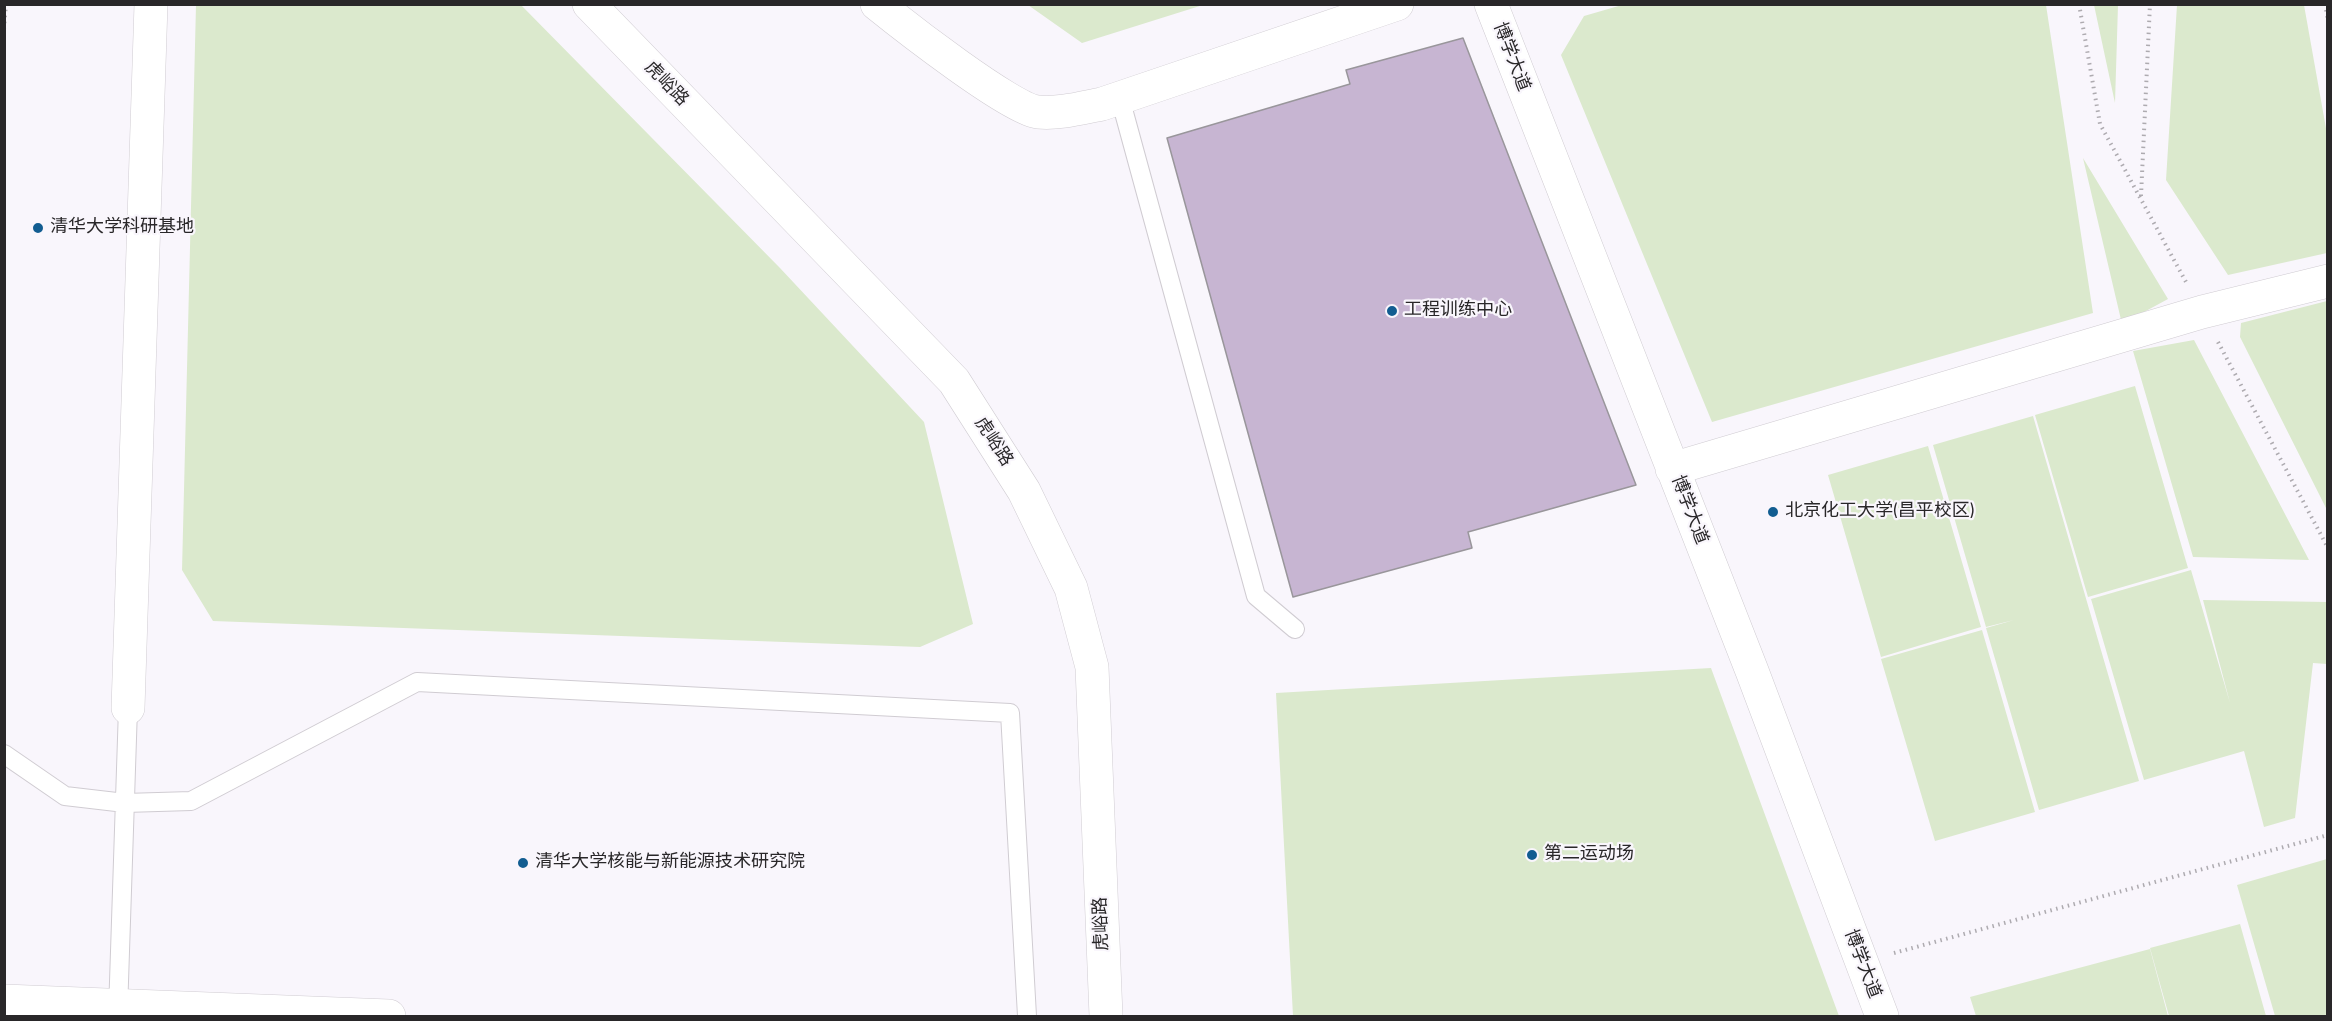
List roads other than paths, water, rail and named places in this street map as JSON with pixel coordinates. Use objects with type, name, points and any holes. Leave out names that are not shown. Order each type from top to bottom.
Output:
[{"type":"street","points":[[128,708],[151,4]]},
{"type":"street","name":"虎峪路","points":[[589,4],[954,381],[1024,491],[1071,588],[1092,668],[1106,1017]]},
{"type":"street","points":[[877,4],[1001,95],[1036,112],[1062,111],[1102,104],[1397,4]]},
{"type":"street","name":"博学大道","points":[[1491,4],[1752,671],[1882,1017]]},
{"type":"street","points":[[1672,469],[2202,312],[2328,281]]},
{"type":"street","points":[[4,1001],[118,1011],[388,1017]]},
{"type":"lane","points":[[1120,98],[1256,596],[1295,629]]},
{"type":"lane","points":[[4,754],[65,796],[125,803],[191,801],[417,682],[1010,713],[1027,1017]]},
{"type":"lane","points":[[118,1011],[128,708]]},
{"type":"place","name":"清华大学科研基地","points":[[38,228]]},
{"type":"place","name":"工程训练中心","points":[[1392,311]]},
{"type":"place","name":"北京化工大学(昌平校区)","points":[[1773,512]]},
{"type":"place","name":"第二运动场","points":[[1532,855]]},
{"type":"place","name":"清华大学核能与新能源技术研究院","points":[[523,863]]}]
